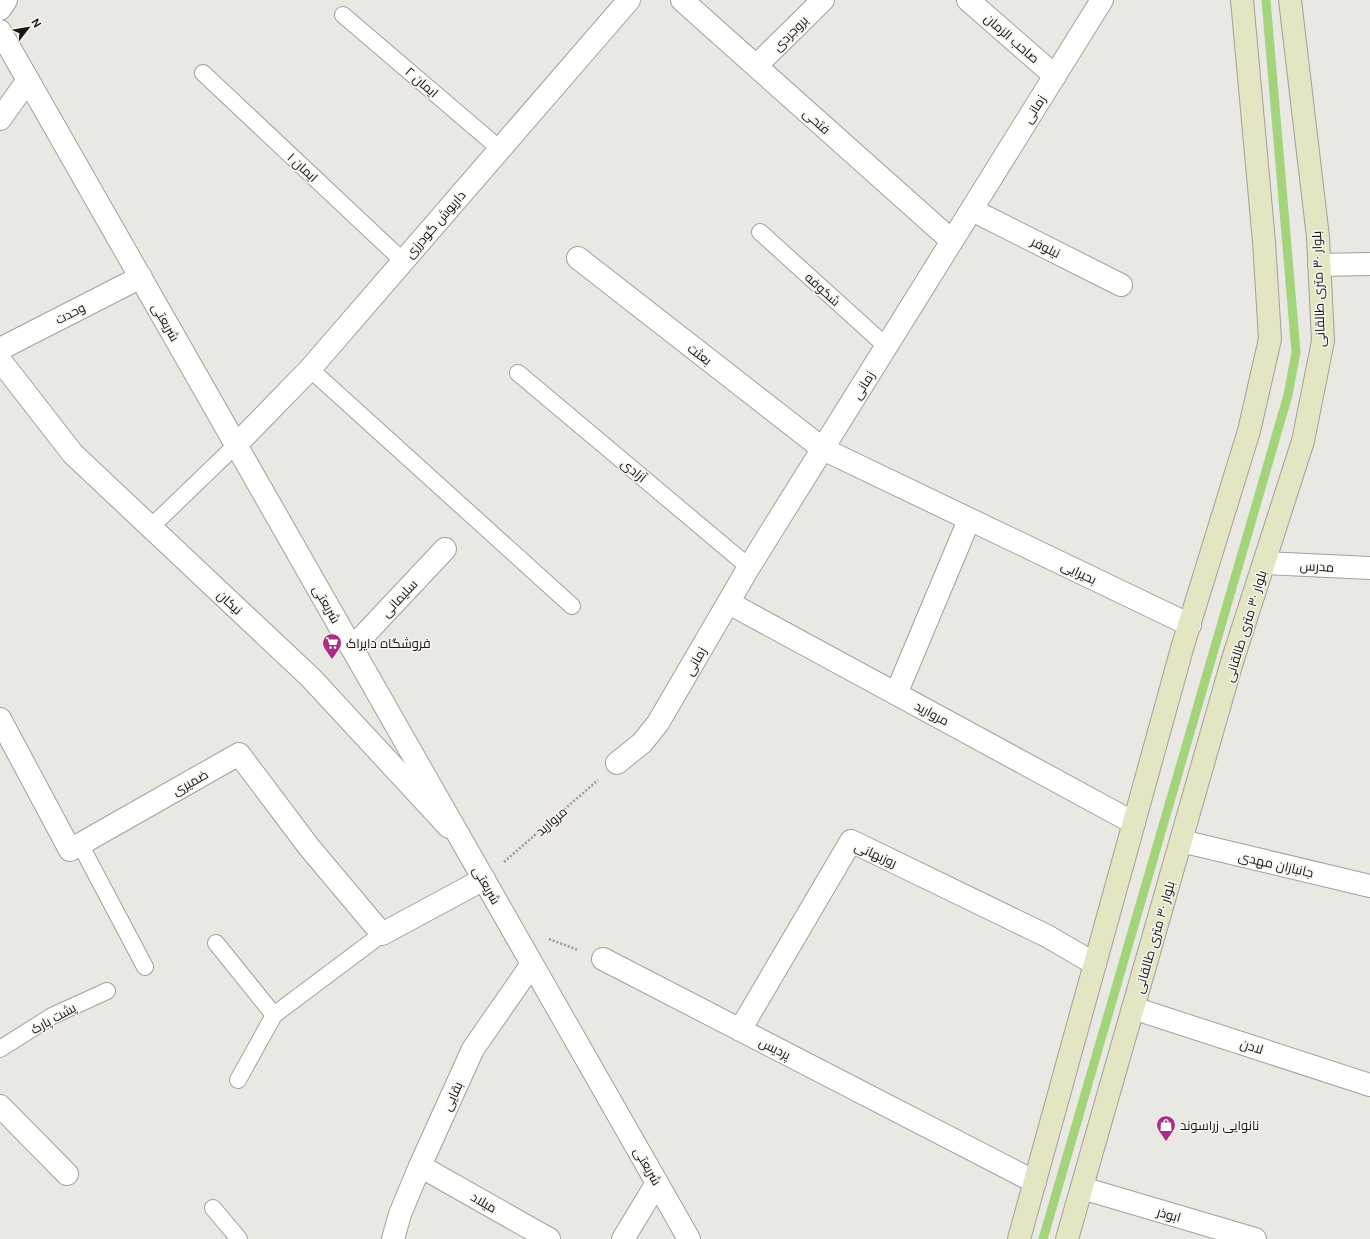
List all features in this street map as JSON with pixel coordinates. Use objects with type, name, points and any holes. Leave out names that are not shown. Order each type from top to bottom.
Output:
[{"type":"main road","points":[[1019,1239],[1190,624],[1249,431],[1270,339],[1264,242],[1242,0]]},
{"type":"main road","name":"بلوار ۳۰ متری طالقانی","points":[[1067,1239],[1232,662],[1303,441],[1323,341],[1318,236],[1290,0]]},
{"type":"street","points":[[0,9],[6,0]]},
{"type":"street","name":"داریوش گودرزی","points":[[236,445],[310,369],[629,0]]},
{"type":"street","name":"فتحی","points":[[682,0],[952,242]]},
{"type":"street","name":"بروجردی","points":[[756,66],[823,0]]},
{"type":"street","name":"صاحب الزمان","points":[[968,0],[1055,76]]},
{"type":"street","name":"زمانی","points":[[617,762],[642,743],[658,723],[750,567],[1102,0]]},
{"type":"street","name":"شریعتی","points":[[0,31],[689,1239]]},
{"type":"street","points":[[0,119],[28,80]]},
{"type":"street","name":"نیلوفر","points":[[972,210],[1121,284]]},
{"type":"street","name":"بعثت","points":[[578,258],[823,449]]},
{"type":"street","points":[[1319,265],[1370,264]]},
{"type":"street","name":"وحدت","points":[[1,349],[141,277]]},
{"type":"street","name":"نیکان","points":[[1,349],[73,454],[311,678],[463,842]]},
{"type":"street","name":"بحیرایی","points":[[823,449],[969,520],[1190,624]]},
{"type":"street","points":[[896,694],[969,520]]},
{"type":"street","name":"سلیمانی","points":[[352,648],[445,549]]},
{"type":"street","name":"مدرس","points":[[1264,564],[1370,568]]},
{"type":"street","name":"مروارید","points":[[729,604],[1134,823]]},
{"type":"street","points":[[0,719],[70,850],[80,844]]},
{"type":"street","name":"ضمیری","points":[[80,844],[239,754],[309,847],[382,934]]},
{"type":"street","name":"روزبهانی","points":[[740,1030],[851,841],[1047,936],[1095,964]]},
{"type":"street","name":"جانبازان مهدی","points":[[1181,841],[1370,886]]},
{"type":"street","points":[[382,934],[484,879]]},
{"type":"street","name":"پردیس","points":[[603,959],[1035,1182]]},
{"type":"street","name":"بقایی","points":[[393,1239],[400,1214],[420,1166],[473,1049],[532,964]]},
{"type":"street","name":"لادن","points":[[1133,1008],[1370,1084]]},
{"type":"street","points":[[0,1106],[67,1174]]},
{"type":"street","name":"میلاد","points":[[420,1166],[549,1239]]},
{"type":"street","points":[[623,1239],[657,1183]]},
{"type":"street","name":"ابوذر","points":[[1082,1188],[1255,1239]]},
{"type":"lane","name":"ایمان ۲","points":[[343,15],[500,149]]},
{"type":"lane","name":"ایمان ۱","points":[[203,73],[403,261]]},
{"type":"lane","name":"شکوفه","points":[[760,232],[887,347]]},
{"type":"lane","points":[[310,369],[572,606]]},
{"type":"lane","name":"آزادی","points":[[518,373],[750,567]]},
{"type":"lane","points":[[151,528],[236,445]]},
{"type":"lane","points":[[80,844],[145,966]]},
{"type":"lane","points":[[238,1080],[274,1015],[382,934]]},
{"type":"lane","points":[[216,943],[274,1015]]},
{"type":"lane","name":"پشت پارک","points":[[0,1049],[52,1016],[107,991]]},
{"type":"lane","points":[[213,1208],[239,1239]]},
{"type":"path","name":"مروارید","points":[[484,879],[617,762]]},
{"type":"path","points":[[509,924],[603,959]]},
{"type":"waterway","points":[[1043,1239],[1288,395],[1296,352],[1266,0]]},
{"type":"place","name":"فروشگاه دایراک","points":[[332,660]]},
{"type":"place","name":"نانوایی زراسوند","points":[[1166,1142]]}]
